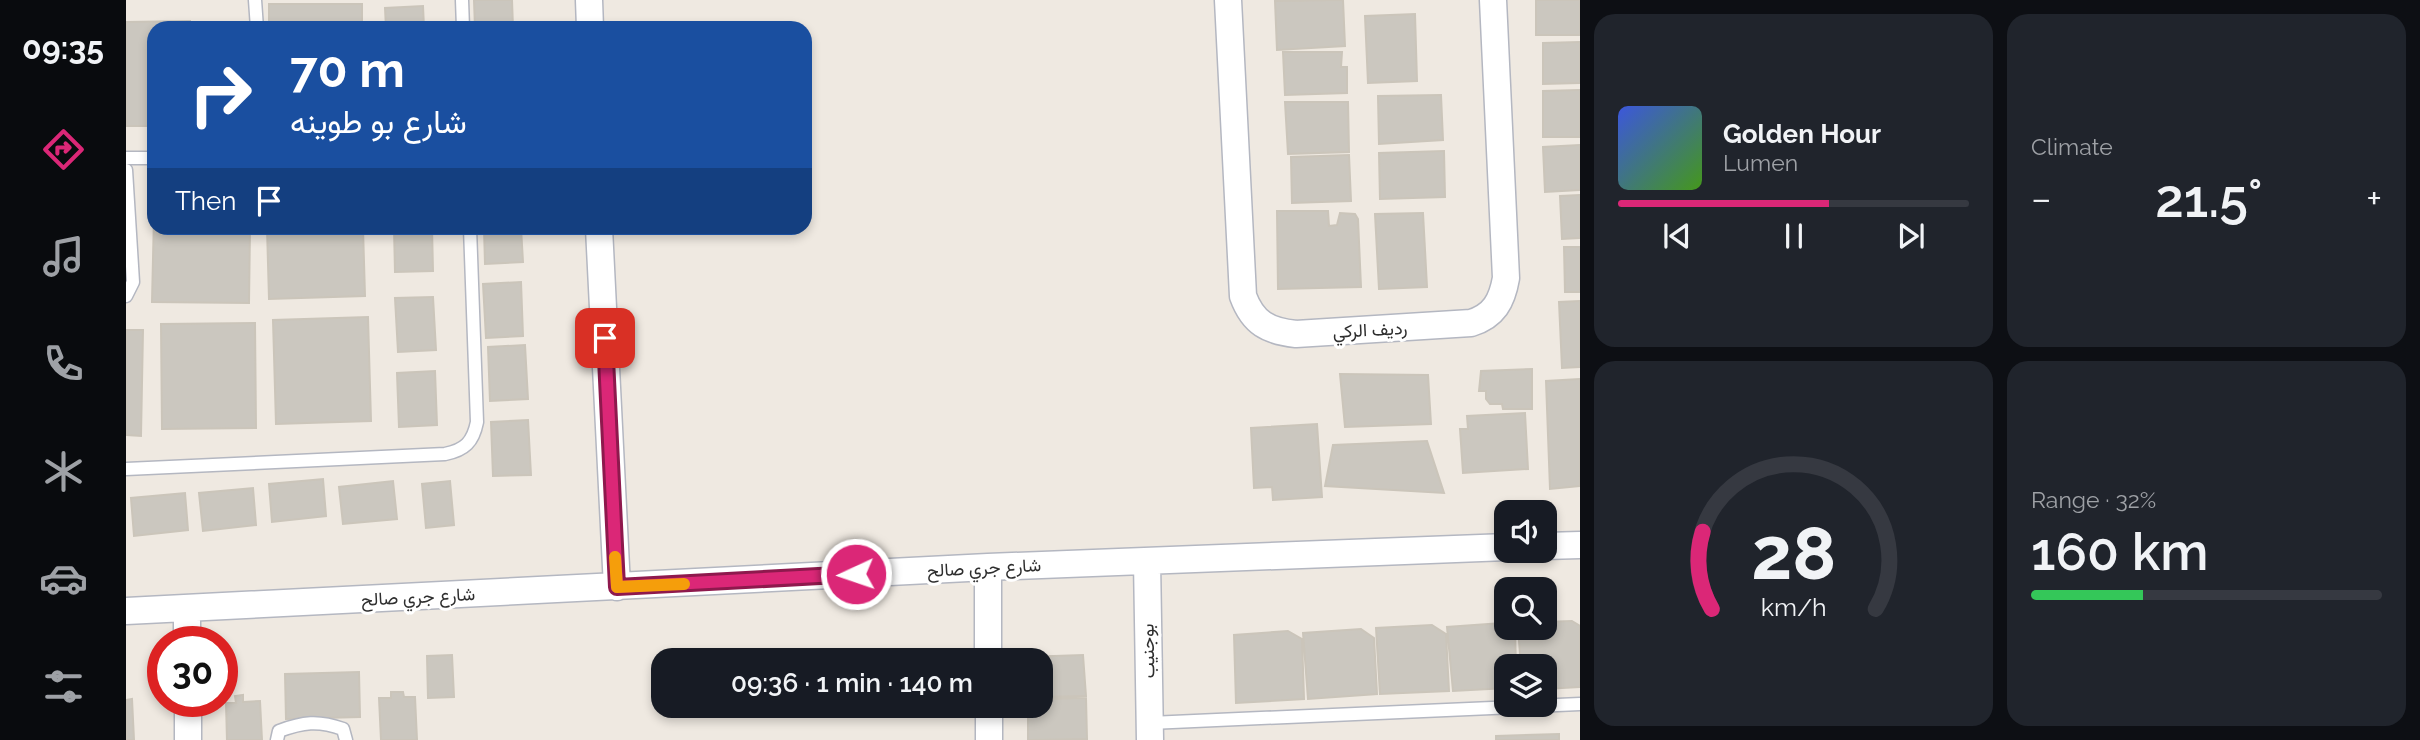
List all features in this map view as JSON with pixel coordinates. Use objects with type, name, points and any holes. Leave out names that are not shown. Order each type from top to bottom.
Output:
[{"type":"street","points":[[589,0],[590,21]]},
{"type":"street","name":"رديف الركي","points":[[1228,0],[1243,296],[1249,312],[1262,324],[1276,332],[1296,334],[1471,323],[1485,318],[1495,309],[1503,295],[1506,278],[1493,0]]},
{"type":"street","points":[[600,235],[617,587]]},
{"type":"street","points":[[1557,546],[1580,545]]},
{"type":"street","name":"شارع جري صالح","points":[[126,611],[988,567],[1494,548]]},
{"type":"street","name":"بوجنيب","points":[[1147,561],[1150,732]]},
{"type":"street","points":[[988,567],[988,648]]},
{"type":"street","points":[[187,608],[187,626]]},
{"type":"street","points":[[188,717],[188,740]]},
{"type":"street","points":[[989,718],[989,740]]},
{"type":"lane","points":[[255,0],[256,21]]},
{"type":"lane","points":[[462,0],[463,21]]},
{"type":"lane","points":[[126,158],[147,158]]},
{"type":"lane","points":[[126,170],[133,282],[126,296]]},
{"type":"lane","points":[[126,469],[445,454],[467,447],[477,422],[470,235]]},
{"type":"lane","points":[[1150,732],[1580,704]]},
{"type":"lane","points":[[277,740],[279,732],[296,725],[323,722],[343,729],[346,740]]},
{"type":"building","points":[[474,0],[512,0],[513,21],[475,21]]},
{"type":"building","points":[[1343,0],[1345,46],[1277,50],[1275,1]]},
{"type":"building","points":[[1536,0],[1580,0],[1580,35],[1536,35]]},
{"type":"building","points":[[269,4],[362,4],[362,21],[269,21]]},
{"type":"building","points":[[423,6],[424,21],[386,21],[385,8]]},
{"type":"building","points":[[1415,14],[1417,81],[1368,83],[1365,16]]},
{"type":"building","points":[[126,22],[147,22],[147,126],[126,126]]},
{"type":"building","points":[[1580,42],[1580,83],[1543,84],[1543,43]]},
{"type":"building","points":[[1283,52],[1342,52],[1341,67],[1347,67],[1347,93],[1285,95]]},
{"type":"building","points":[[1580,90],[1580,137],[1543,137],[1543,91]]},
{"type":"building","points":[[1441,95],[1443,140],[1379,144],[1378,96]]},
{"type":"building","points":[[1285,102],[1348,102],[1349,152],[1288,154]]},
{"type":"building","points":[[1580,145],[1580,190],[1545,192],[1543,147]]},
{"type":"building","points":[[1444,151],[1445,197],[1380,199],[1379,153]]},
{"type":"building","points":[[1349,155],[1351,201],[1292,203],[1291,157]]},
{"type":"building","points":[[1580,195],[1580,238],[1562,239],[1560,196]]},
{"type":"building","points":[[1277,211],[1328,211],[1329,226],[1337,225],[1340,213],[1355,214],[1358,219],[1361,287],[1278,289]]},
{"type":"building","points":[[1423,213],[1427,287],[1379,289],[1375,214]]},
{"type":"building","points":[[154,235],[250,235],[249,303],[152,302]]},
{"type":"building","points":[[267,235],[363,235],[365,296],[269,299]]},
{"type":"building","points":[[394,235],[432,235],[433,271],[395,272]]},
{"type":"building","points":[[484,235],[521,235],[523,262],[485,264]]},
{"type":"building","points":[[1564,247],[1580,247],[1580,292],[1565,292]]},
{"type":"building","points":[[521,282],[523,336],[486,338],[483,284]]},
{"type":"building","points":[[433,297],[436,350],[398,352],[395,298]]},
{"type":"building","points":[[1580,301],[1580,367],[1562,368],[1559,302]]},
{"type":"building","points":[[368,317],[371,421],[276,424],[273,320]]},
{"type":"building","points":[[255,323],[256,428],[162,429],[161,324]]},
{"type":"building","points":[[126,330],[143,330],[141,436],[126,435]]},
{"type":"building","points":[[525,345],[528,399],[490,401],[488,347]]},
{"type":"building","points":[[1532,369],[1532,409],[1503,409],[1502,404],[1490,404],[1486,399],[1486,391],[1479,391],[1481,371]]},
{"type":"building","points":[[435,371],[437,425],[399,427],[397,373]]},
{"type":"building","points":[[1340,374],[1428,375],[1431,424],[1345,427]]},
{"type":"building","points":[[1580,379],[1580,486],[1550,489],[1546,381]]},
{"type":"building","points":[[1525,413],[1528,469],[1463,473],[1460,429],[1468,429],[1467,416]]},
{"type":"building","points":[[528,420],[531,475],[493,476],[491,422]]},
{"type":"building","points":[[1317,424],[1322,497],[1273,500],[1272,487],[1254,488],[1251,428]]},
{"type":"building","points":[[1427,441],[1444,493],[1325,486],[1333,445]]},
{"type":"building","points":[[323,479],[326,516],[272,522],[269,484]]},
{"type":"building","points":[[393,481],[397,519],[343,524],[339,487]]},
{"type":"building","points":[[450,481],[454,525],[426,528],[422,484]]},
{"type":"building","points":[[253,488],[256,525],[203,531],[199,493]]},
{"type":"building","points":[[185,493],[188,530],[134,536],[131,498]]},
{"type":"building","points":[[1572,621],[1580,626],[1580,687],[1557,688],[1557,654],[1520,654],[1519,640],[1557,640],[1557,622]]},
{"type":"building","points":[[1494,624],[1494,640],[1515,640],[1516,654],[1494,654],[1494,689],[1453,691],[1447,627]]},
{"type":"building","points":[[1432,625],[1446,634],[1449,691],[1380,694],[1376,628]]},
{"type":"building","points":[[1361,629],[1374,638],[1377,694],[1308,699],[1303,633]]},
{"type":"building","points":[[1288,631],[1302,639],[1304,699],[1236,703],[1234,635]]},
{"type":"building","points":[[452,655],[454,697],[428,698],[427,656]]},
{"type":"building","points":[[1083,655],[1086,696],[1053,697],[1053,656]]},
{"type":"building","points":[[359,672],[360,717],[286,719],[285,674]]},
{"type":"building","points":[[391,692],[403,692],[404,697],[415,697],[417,740],[381,740],[379,698],[391,698]]},
{"type":"building","points":[[243,695],[243,702],[260,701],[262,740],[227,740],[226,717],[238,717],[238,696]]},
{"type":"building","points":[[1086,698],[1087,739],[1028,740],[1028,718],[1053,718],[1053,699]]},
{"type":"building","points":[[132,699],[134,740],[126,740],[126,700]]},
{"type":"building","points":[[1559,734],[1559,740],[1496,740],[1496,736]]},
{"type":"slow traffic","points":[[615,557],[617,587],[684,584]]},
{"type":"route","points":[[605,338],[617,587],[856,574]]}]
